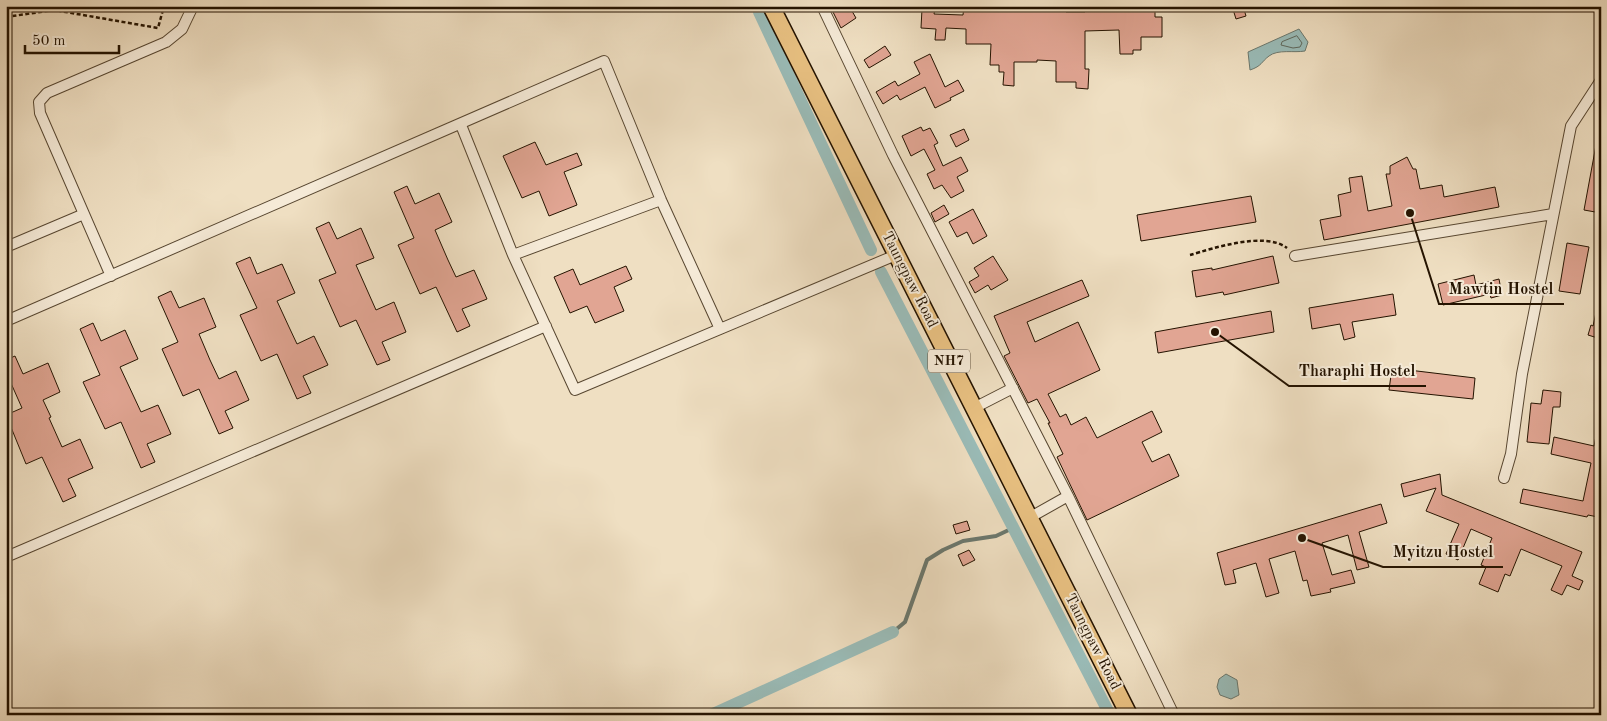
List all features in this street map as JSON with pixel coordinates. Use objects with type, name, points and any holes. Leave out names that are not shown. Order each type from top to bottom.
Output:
[{"type":"highway","name":"Taungpaw Road","points":[[771,6],[1129,715]]},
{"type":"street","points":[[111,276],[40,113],[40,102],[47,93],[166,42],[182,29],[193,6]]},
{"type":"street","points":[[822,6],[894,155],[1068,496],[1174,715]]},
{"type":"street","points":[[6,321],[461,125],[604,61],[662,200],[720,329]]},
{"type":"street","points":[[1504,478],[1511,454],[1522,374],[1571,126],[1601,80]]},
{"type":"street","points":[[461,125],[513,255],[575,390],[896,255]]},
{"type":"street","points":[[513,255],[662,200]]},
{"type":"street","points":[[6,247],[84,214]]},
{"type":"street","points":[[1296,256],[1553,214]]},
{"type":"street","points":[[6,557],[546,326]]},
{"type":"street","points":[[974,408],[1013,388]]},
{"type":"street","points":[[1029,518],[1068,496]]},
{"type":"path","points":[[6,17],[54,10],[158,28],[164,6]]},
{"type":"path","points":[[1190,255],[1220,246],[1264,241],[1283,245],[1296,256]]},
{"type":"water","points":[[1299,29],[1308,42],[1305,51],[1273,54],[1250,70],[1248,52]]},
{"type":"water","points":[[1226,674],[1237,680],[1239,695],[1231,699],[1220,695],[1217,687],[1219,679]]},
{"type":"building","points":[[830,6],[849,6],[856,18],[841,28]]},
{"type":"building","points":[[964,6],[1066,6],[1066,12],[1085,12],[1085,6],[1155,6],[1155,17],[1162,17],[1162,37],[1141,37],[1141,50],[1133,50],[1133,54],[1120,54],[1119,30],[1085,31],[1085,69],[1089,69],[1088,89],[1076,88],[1076,82],[1056,82],[1056,61],[1037,60],[1037,62],[1014,62],[1014,86],[1003,85],[1004,72],[999,72],[999,65],[990,65],[991,44],[966,44],[966,29],[946,28],[945,40],[935,40],[936,29],[921,28],[922,9],[935,9],[934,14],[963,15]]},
{"type":"building","points":[[1232,6],[1243,6],[1246,16],[1236,19]]},
{"type":"building","points":[[885,46],[891,55],[869,68],[864,60]]},
{"type":"building","points":[[930,54],[945,87],[958,80],[964,91],[935,108],[925,87],[900,100],[897,95],[883,104],[876,92],[895,81],[898,86],[920,74],[914,62]]},
{"type":"building","points":[[921,127],[923,131],[930,128],[938,143],[934,145],[943,166],[961,157],[968,171],[957,177],[964,191],[951,198],[942,185],[934,189],[927,174],[935,170],[924,149],[911,156],[902,136]]},
{"type":"building","points":[[964,129],[969,140],[956,147],[950,135]]},
{"type":"building","points":[[535,142],[546,165],[577,153],[582,165],[564,172],[577,205],[549,216],[539,191],[522,198],[503,156]]},
{"type":"building","points":[[1596,145],[1601,145],[1601,213],[1584,210]]},
{"type":"building","points":[[1407,157],[1413,169],[1416,169],[1420,189],[1442,185],[1444,197],[1495,187],[1499,207],[1324,240],[1320,220],[1341,216],[1338,195],[1351,192],[1349,178],[1362,176],[1368,211],[1392,206],[1386,174],[1390,174],[1390,166]]},
{"type":"building","points":[[407,186],[415,204],[439,193],[452,222],[435,230],[448,260],[456,277],[474,270],[487,299],[462,309],[470,326],[457,332],[436,287],[420,294],[398,245],[414,238],[394,192]]},
{"type":"building","points":[[1251,196],[1256,222],[1141,241],[1137,215]]},
{"type":"building","points":[[944,205],[949,214],[935,222],[931,213]]},
{"type":"building","points":[[973,209],[987,236],[973,244],[967,232],[957,237],[949,222]]},
{"type":"building","points":[[329,222],[337,239],[361,228],[374,258],[356,265],[376,310],[394,302],[406,332],[382,342],[390,360],[377,365],[356,320],[340,327],[319,280],[336,273],[316,228]]},
{"type":"building","points":[[1567,243],[1589,247],[1580,294],[1559,291]]},
{"type":"building","points":[[993,256],[1008,280],[991,290],[988,285],[975,293],[969,282],[979,276],[974,268]]},
{"type":"building","points":[[1273,256],[1279,283],[1224,295],[1223,292],[1196,297],[1192,271],[1212,268],[1212,270]]},
{"type":"building","points":[[250,257],[257,274],[282,264],[295,293],[277,301],[297,344],[314,336],[328,365],[303,376],[311,393],[297,399],[277,354],[261,361],[240,315],[257,308],[236,263]]},
{"type":"building","points":[[626,266],[632,279],[614,287],[624,311],[595,323],[587,306],[570,313],[554,277],[573,269],[580,285]]},
{"type":"building","points":[[1474,275],[1476,285],[1499,279],[1502,295],[1491,298],[1490,294],[1443,305],[1438,284]]},
{"type":"building","points":[[1082,280],[1089,296],[1027,322],[1035,342],[1078,322],[1100,370],[1048,394],[1060,417],[1066,414],[1071,425],[1086,417],[1097,438],[1152,411],[1162,432],[1142,442],[1152,462],[1169,454],[1179,476],[1087,520],[1057,457],[1063,454],[1048,423],[1050,423],[1037,399],[1028,403],[1004,356],[1010,353],[994,316]]},
{"type":"building","points":[[171,291],[179,308],[204,298],[216,327],[199,334],[210,360],[219,379],[236,371],[249,400],[225,411],[233,428],[219,434],[199,389],[183,396],[162,349],[178,342],[158,297]]},
{"type":"building","points":[[1393,294],[1396,315],[1352,322],[1355,337],[1344,340],[1340,324],[1312,329],[1309,308]]},
{"type":"building","points":[[1597,308],[1601,308],[1601,339],[1588,335],[1591,325],[1593,326]]},
{"type":"building","points":[[1271,311],[1274,332],[1158,353],[1155,332]]},
{"type":"building","points":[[93,323],[101,341],[125,330],[138,359],[120,367],[141,412],[158,405],[171,434],[147,444],[155,462],[141,468],[121,422],[105,429],[83,382],[100,375],[80,329]]},
{"type":"building","points":[[15,356],[23,374],[48,363],[60,392],[43,400],[51,417],[49,418],[62,447],[80,439],[93,468],[68,479],[76,496],[63,502],[42,457],[26,464],[6,415],[22,408],[6,372],[6,360]]},
{"type":"building","points":[[1392,368],[1475,378],[1473,399],[1389,390]]},
{"type":"building","points":[[1543,390],[1561,392],[1560,407],[1553,407],[1549,444],[1527,442],[1531,403],[1541,404]]},
{"type":"building","points":[[1596,436],[1601,437],[1601,501],[1598,517],[1588,515],[1587,517],[1520,503],[1523,489],[1583,501],[1591,463],[1551,454],[1554,437],[1594,446]]},
{"type":"building","points":[[1440,474],[1442,495],[1582,552],[1572,576],[1583,581],[1579,590],[1567,585],[1562,595],[1551,590],[1562,566],[1521,549],[1510,576],[1505,574],[1498,592],[1479,584],[1486,567],[1481,565],[1492,538],[1471,529],[1458,560],[1446,554],[1459,524],[1426,511],[1436,488],[1404,497],[1401,484]]},
{"type":"building","points":[[1381,504],[1387,523],[1359,532],[1369,567],[1357,570],[1348,535],[1322,543],[1332,575],[1351,570],[1355,583],[1330,589],[1331,592],[1311,596],[1307,580],[1303,581],[1295,551],[1269,559],[1279,593],[1266,597],[1256,563],[1233,570],[1236,583],[1225,585],[1217,553]]},
{"type":"building","points":[[967,521],[970,530],[956,534],[953,525]]},
{"type":"building","points":[[969,550],[975,560],[963,566],[958,555]]},
{"type":"waterway","points":[[759,12],[871,250]]},
{"type":"waterway","points":[[881,272],[1110,715]]},
{"type":"waterway","points":[[893,632],[905,622],[927,560],[963,541],[996,536],[1013,528]]},
{"type":"waterway","points":[[711,715],[893,632]]},
{"type":"place","name":"Mawtin Hostel","points":[[1410,213]]},
{"type":"place","name":"Tharaphi Hostel","points":[[1215,332]]},
{"type":"place","name":"Myitzu Hostel","points":[[1302,538]]}]
